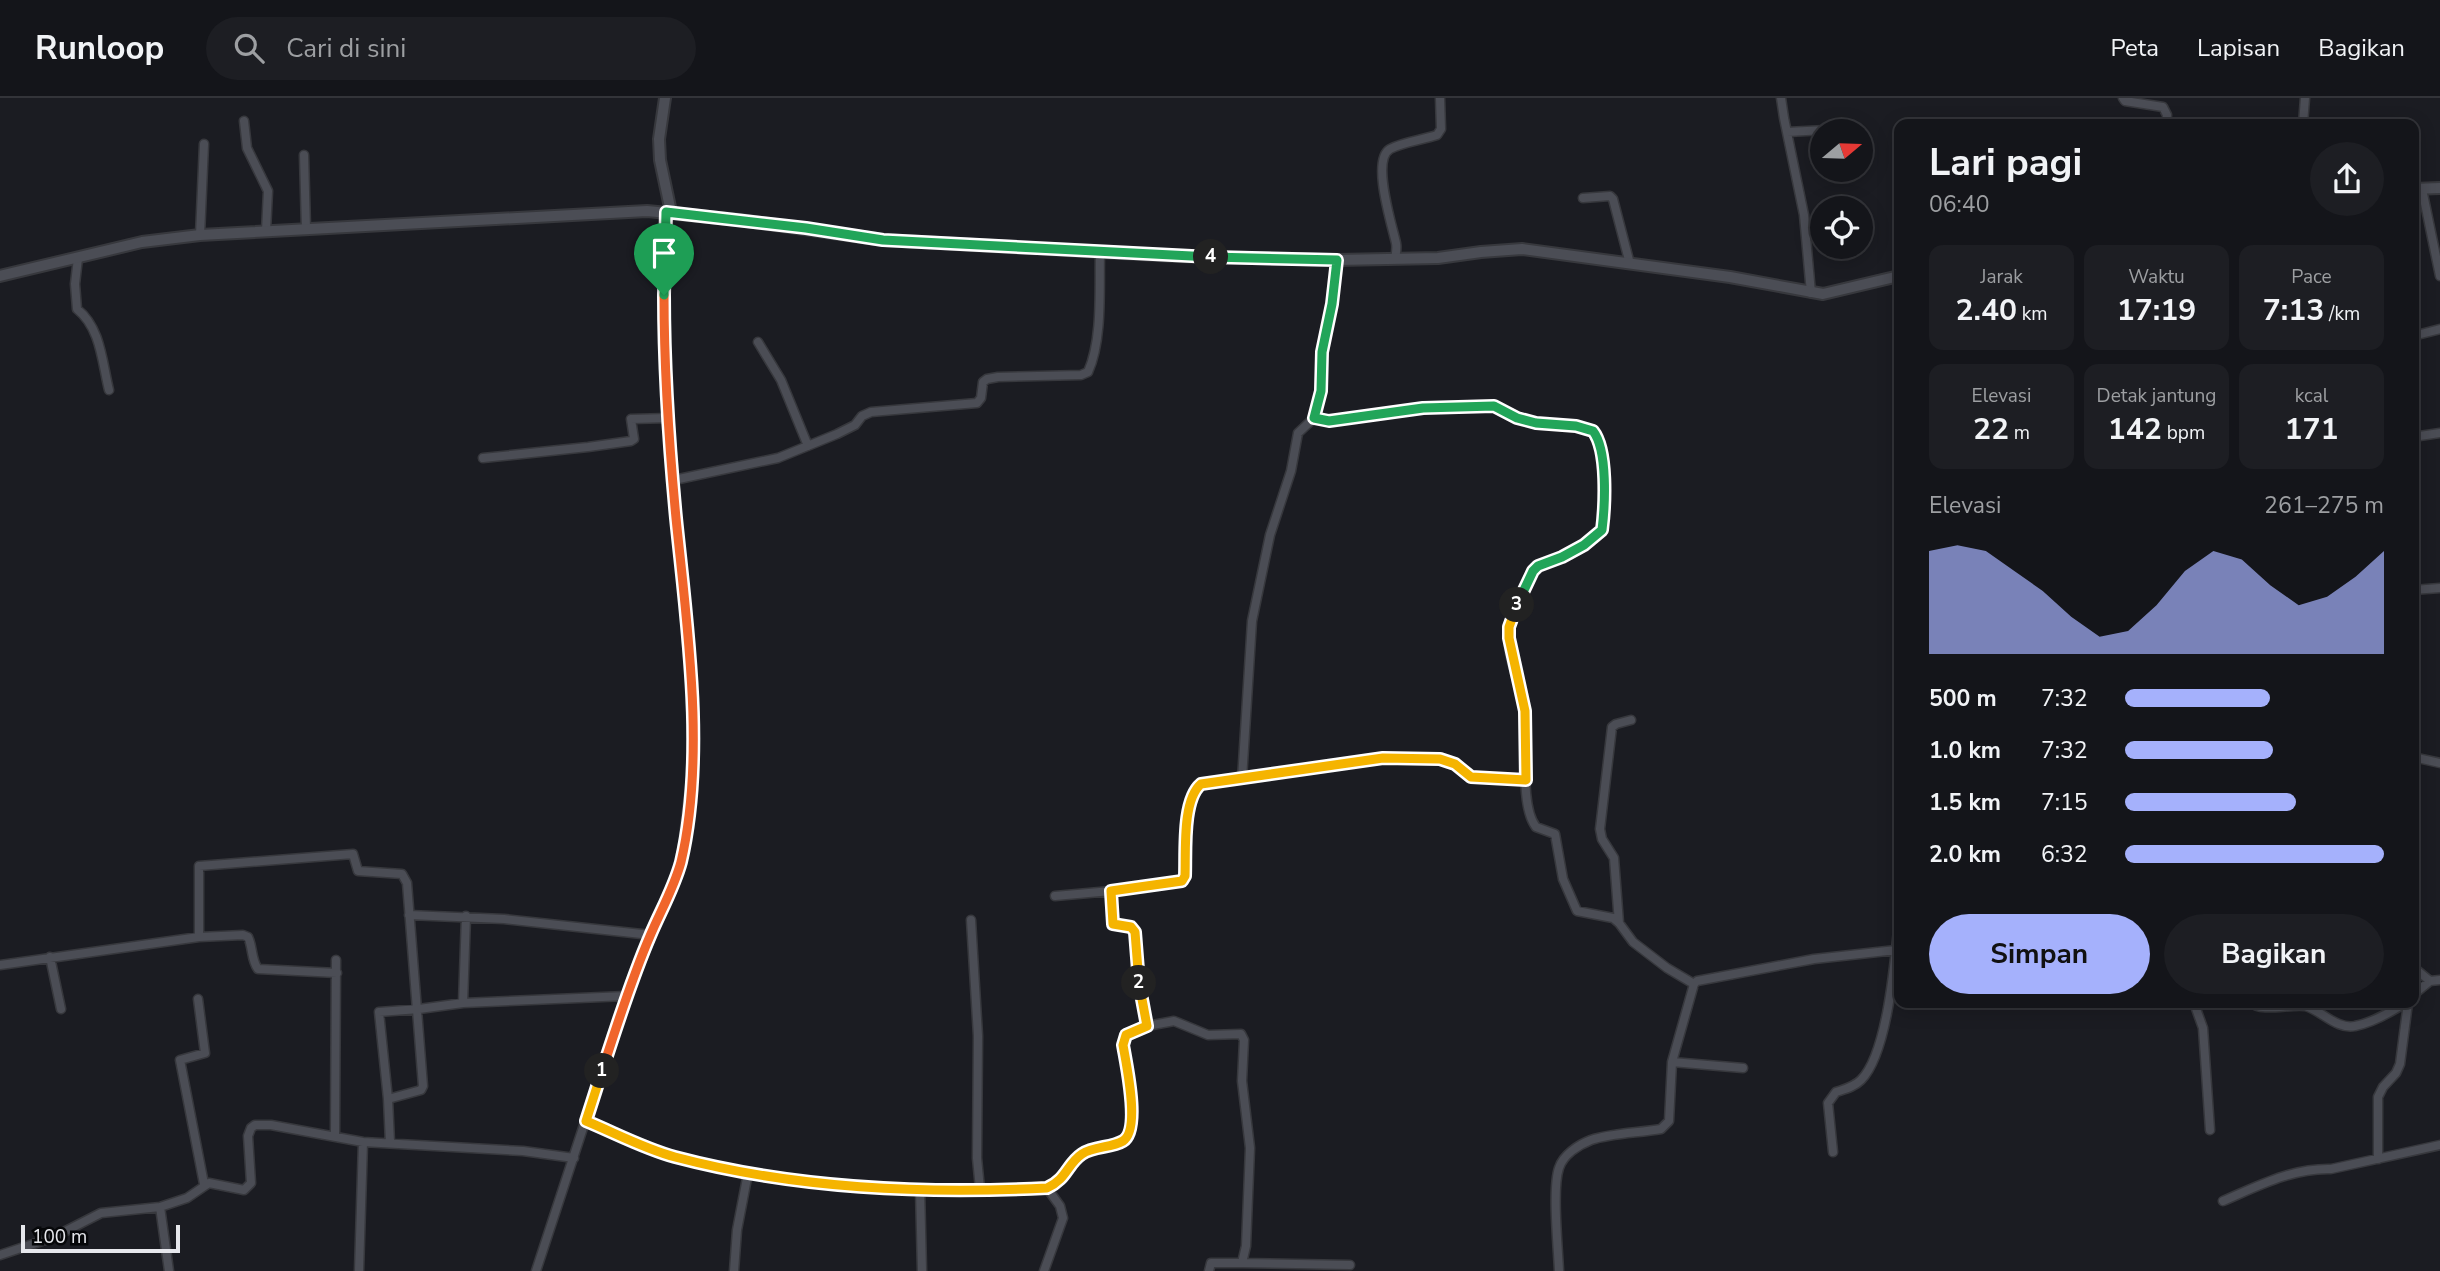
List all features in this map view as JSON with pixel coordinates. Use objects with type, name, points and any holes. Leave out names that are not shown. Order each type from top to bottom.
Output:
[{"type":"street","points":[[536,1271],[626,996],[681,863],[692,771],[689,650],[664,358],[668,212],[660,167],[659,139],[666,98]]},
{"type":"street","points":[[1395,259],[1397,245],[1385,191],[1381,165],[1383,155],[1390,149],[1437,135],[1441,129],[1440,98]]},
{"type":"street","points":[[1782,98],[1804,215],[1811,293]]},
{"type":"street","points":[[2123,98],[2125,101],[2162,107],[2167,119]]},
{"type":"street","points":[[2303,119],[2305,98]]},
{"type":"street","points":[[244,121],[247,148],[268,191],[266,231]]},
{"type":"street","points":[[1787,132],[1810,131]]},
{"type":"street","points":[[200,235],[204,144]]},
{"type":"street","points":[[304,155],[306,229]]},
{"type":"street","points":[[2419,189],[2440,188]]},
{"type":"street","points":[[2419,193],[2440,276]]},
{"type":"street","points":[[1583,198],[1611,196],[1630,264]]},
{"type":"street","points":[[0,276],[142,243],[200,235],[646,211],[793,226],[883,240],[1176,256],[1395,259],[1438,258],[1522,249],[1730,277],[1823,294],[1894,277]]},
{"type":"street","points":[[674,480],[778,458],[855,425],[862,416],[871,412],[977,403],[981,398],[983,382],[987,379],[1081,375],[1088,372],[1097,333],[1100,251]]},
{"type":"street","points":[[78,258],[75,284],[77,309],[91,323],[96,335],[108,390]]},
{"type":"street","points":[[1242,779],[1249,650],[1258,591],[1270,535],[1291,471],[1298,433],[1314,418],[1321,391],[1322,352],[1332,304],[1337,260]]},
{"type":"street","points":[[2419,334],[2440,329]]},
{"type":"street","points":[[758,342],[781,380],[808,446]]},
{"type":"street","points":[[1314,418],[1329,421],[1423,408],[1494,406],[1517,418],[1536,423],[1590,429],[1598,437],[1603,470],[1602,530],[1584,545],[1535,568],[1509,627],[1511,650],[1525,711],[1526,780],[1531,819],[1536,827],[1555,834],[1562,871],[1574,908],[1577,911],[1613,918],[1633,942],[1667,968],[1694,984]]},
{"type":"street","points":[[484,458],[631,440],[634,439],[631,419],[669,418]]},
{"type":"street","points":[[2419,436],[2440,433]]},
{"type":"street","points":[[2419,590],[2440,588]]},
{"type":"street","points":[[1619,923],[1614,858],[1602,839],[1600,829],[1612,727],[1631,720]]},
{"type":"street","points":[[1055,896],[1182,881],[1185,876],[1191,800],[1196,789],[1207,783],[1383,758],[1440,759],[1455,764],[1471,777],[1526,780]]},
{"type":"street","points":[[2419,758],[2440,763]]},
{"type":"street","points":[[199,937],[198,868],[201,866],[355,854],[358,871],[402,874],[405,877],[419,1010],[423,1086],[421,1090],[388,1099]]},
{"type":"street","points":[[1111,891],[1113,924],[1131,927],[1136,939],[1140,995],[1147,1026]]},
{"type":"street","points":[[409,915],[466,916],[650,935]]},
{"type":"street","points":[[463,1003],[466,916]]},
{"type":"street","points":[[971,920],[978,1036],[979,1189]]},
{"type":"street","points":[[0,965],[199,937],[246,936],[250,940],[254,963],[258,969],[337,973]]},
{"type":"street","points":[[1559,1271],[1556,1201],[1558,1168],[1576,1147],[1592,1140],[1667,1126],[1672,1062],[1694,984],[1702,979],[1814,959],[1894,950]]},
{"type":"street","points":[[50,957],[61,1009]]},
{"type":"street","points":[[335,1135],[336,960]]},
{"type":"street","points":[[1833,1152],[1828,1103],[1836,1092],[1860,1081],[1870,1067],[1886,1019],[1894,964]]},
{"type":"street","points":[[2419,972],[2430,981]]},
{"type":"street","points":[[2419,990],[2430,981],[2440,980]]},
{"type":"street","points":[[390,1143],[379,1012],[419,1010],[463,1003],[626,996]]},
{"type":"street","points":[[198,999],[205,1053],[180,1060],[204,1184]]},
{"type":"street","points":[[2196,1008],[2203,1028],[2210,1130]]},
{"type":"street","points":[[2311,1008],[2350,1027],[2396,1008]]},
{"type":"street","points":[[2378,1159],[2378,1097],[2400,1064],[2406,1008]]},
{"type":"street","points":[[586,1121],[674,1157],[792,1180],[881,1189],[1047,1188],[1065,1176],[1075,1159],[1084,1153],[1121,1142],[1130,1133],[1132,1112],[1123,1045],[1126,1035],[1147,1026],[1174,1021],[1208,1035],[1241,1034],[1242,1081],[1250,1148],[1246,1246],[1242,1263]]},
{"type":"street","points":[[1672,1062],[1743,1068]]},
{"type":"street","points":[[0,1255],[54,1237],[101,1213],[160,1207],[187,1198],[204,1184],[216,1183],[244,1190],[248,1188],[251,1177],[248,1136],[255,1125],[335,1135],[363,1142],[523,1151],[574,1158]]},
{"type":"street","points":[[359,1271],[363,1142]]},
{"type":"street","points":[[2223,1201],[2267,1181],[2296,1172],[2331,1169],[2440,1145]]},
{"type":"street","points":[[734,1271],[737,1230],[747,1173]]},
{"type":"street","points":[[1044,1271],[1063,1218],[1060,1206],[1047,1188]]},
{"type":"street","points":[[920,1189],[922,1271]]},
{"type":"street","points":[[160,1207],[169,1271]]},
{"type":"street","points":[[1209,1271],[1211,1263],[1215,1261],[1350,1265]]},
{"type":"route","points":[[666,212],[883,240],[1176,256],[1337,260],[1332,304],[1322,352],[1321,391],[1314,418],[1329,421],[1423,408],[1494,406],[1517,418],[1536,423],[1590,429],[1598,437],[1603,470],[1602,530],[1584,545],[1535,568],[1509,627],[1511,650],[1525,711],[1526,780],[1471,777],[1455,764],[1440,759],[1383,758],[1201,784],[1191,800],[1185,876],[1182,881],[1111,891],[1113,924],[1131,927],[1135,932],[1140,995],[1147,1026],[1126,1035],[1123,1045],[1132,1112],[1130,1133],[1127,1139],[1121,1142],[1084,1153],[1075,1159],[1065,1176],[1047,1188],[881,1189],[782,1179],[674,1157],[586,1121],[624,1003],[681,863],[692,771],[693,733],[688,637],[664,358],[664,295],[666,212]]}]
